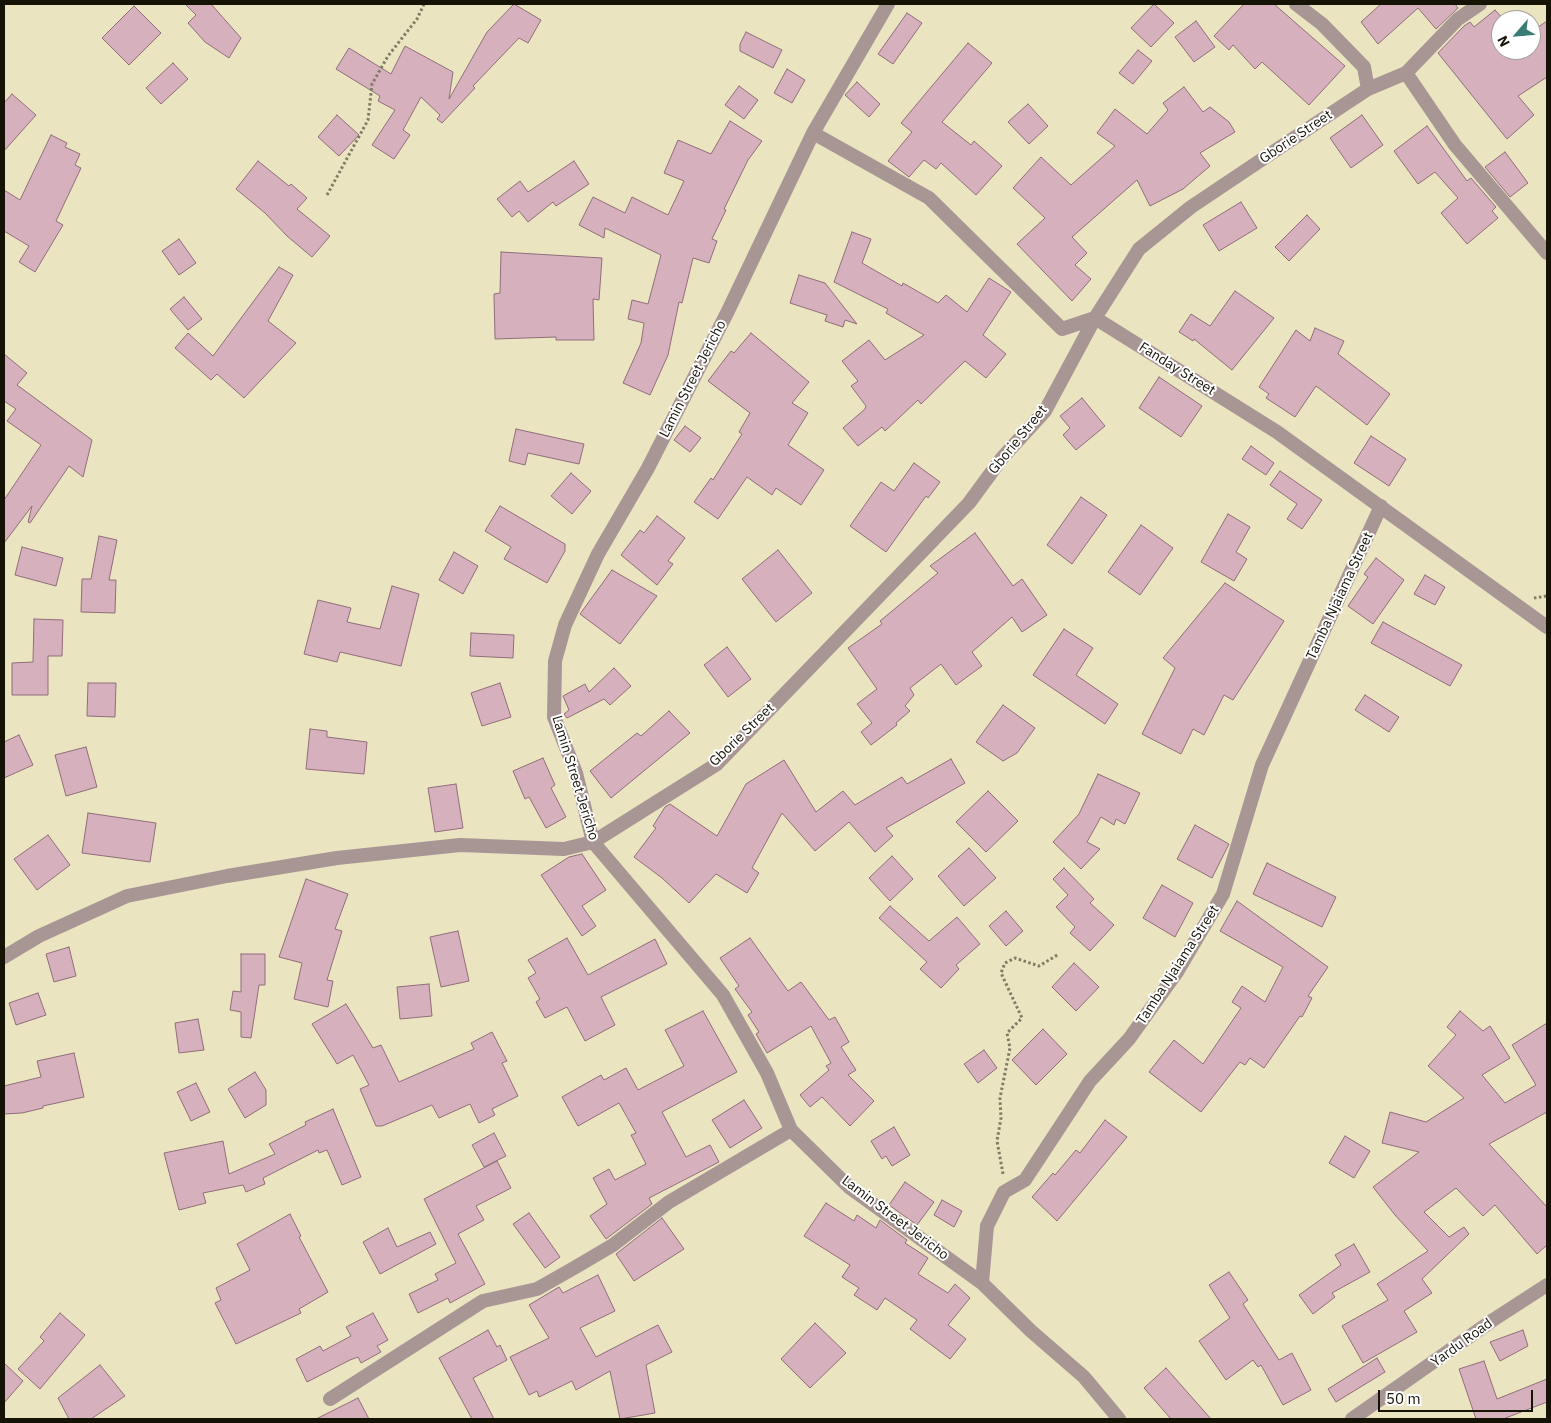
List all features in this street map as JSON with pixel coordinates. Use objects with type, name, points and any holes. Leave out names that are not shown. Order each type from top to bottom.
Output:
[{"type":"street","name":"Lamin Street Jericho","points":[[888,4],[813,133],[719,328],[648,468],[598,554],[565,625],[555,661],[554,717],[576,773],[592,842],[723,995],[767,1073],[791,1130],[849,1186],[982,1283],[1031,1331],[1084,1377],[1119,1419]]},
{"type":"street","points":[[1296,4],[1322,24],[1364,67],[1368,89]]},
{"type":"street","name":"Gborie Street","points":[[4,957],[39,936],[127,896],[218,878],[337,858],[460,845],[564,849],[592,842],[716,764],[970,503],[1002,458],[1044,411],[1095,318],[1139,249],[1191,207],[1368,89],[1406,73],[1458,18],[1480,4]]},
{"type":"street","points":[[1406,73],[1454,145],[1547,253]]},
{"type":"street","points":[[813,133],[929,198],[1062,329],[1095,318]]},
{"type":"street","name":"Fanday Street","points":[[1095,318],[1277,432],[1547,627]]},
{"type":"street","name":"Tamba Njaiama Street","points":[[1004,1192],[1026,1180],[1090,1081],[1129,1039],[1177,972],[1224,894],[1262,765],[1382,506]]},
{"type":"street","points":[[330,1399],[483,1301],[537,1289],[574,1268],[613,1245],[669,1202],[791,1130]]},
{"type":"street","points":[[982,1283],[987,1226],[1004,1192]]},
{"type":"street","name":"Yardu Road","points":[[1352,1419],[1493,1320],[1547,1285]]},
{"type":"path","points":[[327,195],[368,120],[372,84],[388,56],[417,19],[424,4]]},
{"type":"path","points":[[1004,1192],[1002,1162],[997,1141],[1001,1118],[1000,1098],[1010,1048],[1007,1033],[1022,1018],[1001,973],[1005,963],[1015,958],[1039,966],[1059,954]]},
{"type":"building","points":[[185,4],[211,4],[241,38],[229,58],[205,42],[188,23],[196,15]]},
{"type":"building","points":[[514,4],[541,20],[528,43],[519,38],[473,86],[475,88],[442,123],[437,119],[440,115],[421,97],[403,130],[410,135],[394,159],[372,145],[395,110],[378,101],[380,96],[336,69],[349,48],[391,74],[405,46],[453,72],[449,99],[487,32]]},
{"type":"building","points":[[1154,4],[1174,23],[1151,47],[1131,28]]},
{"type":"building","points":[[1244,4],[1274,4],[1345,66],[1309,105],[1262,62],[1255,69],[1233,45],[1229,50],[1214,36]]},
{"type":"building","points":[[1381,4],[1455,4],[1458,8],[1436,29],[1418,8],[1378,44],[1361,22]]},
{"type":"building","points":[[134,6],[161,33],[129,65],[102,38]]},
{"type":"building","points":[[907,13],[922,23],[893,64],[878,54]]},
{"type":"building","points":[[1491,13],[1491,60],[1541,60],[1541,25],[1547,21],[1547,77],[1518,96],[1534,115],[1507,139],[1438,53],[1464,26],[1470,22],[1474,27]]},
{"type":"building","points":[[1196,21],[1215,47],[1194,62],[1175,37]]},
{"type":"building","points":[[746,32],[782,50],[773,68],[740,51],[740,44]]},
{"type":"building","points":[[968,43],[992,63],[942,122],[971,145],[974,141],[1002,166],[976,195],[941,163],[936,169],[924,160],[909,177],[888,161],[912,132],[901,123]]},
{"type":"building","points":[[1138,50],[1152,61],[1133,84],[1119,73]]},
{"type":"building","points":[[173,63],[188,79],[161,104],[146,88]]},
{"type":"building","points":[[787,69],[805,80],[792,103],[774,93]]},
{"type":"building","points":[[857,82],[880,104],[869,117],[845,95]]},
{"type":"building","points":[[739,86],[758,100],[744,119],[725,105]]},
{"type":"building","points":[[1184,87],[1203,112],[1210,107],[1229,122],[1235,132],[1200,153],[1210,166],[1183,189],[1150,206],[1137,180],[1072,237],[1087,253],[1075,265],[1091,279],[1072,301],[1017,244],[1045,218],[1013,188],[1041,157],[1071,185],[1115,146],[1097,133],[1115,109],[1147,134],[1168,110],[1163,103]]},
{"type":"building","points":[[12,94],[36,115],[4,151],[4,103]]},
{"type":"building","points":[[1028,104],[1048,126],[1029,144],[1008,122]]},
{"type":"building","points":[[337,115],[359,135],[339,156],[318,137]]},
{"type":"building","points":[[1362,115],[1383,145],[1351,168],[1330,138]]},
{"type":"building","points":[[730,121],[762,141],[748,160],[724,209],[726,210],[712,239],[717,241],[709,263],[693,258],[682,303],[679,302],[668,355],[650,395],[623,383],[641,343],[644,323],[628,319],[632,300],[648,304],[661,255],[605,228],[604,238],[579,225],[593,197],[625,213],[632,197],[668,215],[684,181],[664,173],[678,140],[711,154]]},
{"type":"building","points":[[1427,126],[1467,181],[1471,178],[1496,207],[1492,211],[1498,218],[1467,244],[1441,213],[1458,198],[1435,172],[1418,184],[1394,151]]},
{"type":"building","points":[[51,135],[67,143],[65,147],[80,154],[75,165],[81,168],[56,221],[63,225],[35,272],[19,262],[29,246],[4,231],[4,190],[20,200]]},
{"type":"building","points":[[1505,152],[1528,183],[1510,197],[1485,167]]},
{"type":"building","points":[[258,161],[289,186],[291,184],[307,198],[297,209],[330,236],[312,257],[236,189]]},
{"type":"building","points":[[574,161],[589,184],[556,206],[553,202],[528,222],[519,211],[512,217],[497,199],[520,181],[528,192]]},
{"type":"building","points":[[1241,202],[1257,228],[1219,251],[1203,225]]},
{"type":"building","points":[[1307,215],[1320,229],[1289,261],[1275,247]]},
{"type":"building","points":[[852,232],[871,239],[862,263],[902,286],[903,283],[938,303],[946,295],[967,312],[989,278],[1011,292],[983,335],[1006,354],[986,378],[965,361],[921,404],[918,400],[885,431],[882,427],[858,446],[843,428],[866,406],[851,386],[858,381],[842,361],[869,340],[885,360],[924,335],[886,313],[888,309],[834,282]]},
{"type":"building","points":[[179,239],[196,263],[179,275],[162,251]]},
{"type":"building","points":[[501,252],[602,258],[599,300],[593,299],[594,340],[556,340],[556,337],[495,339],[494,294],[500,293]]},
{"type":"building","points":[[279,267],[293,275],[268,321],[296,343],[244,398],[217,374],[211,380],[175,348],[188,333],[213,356]]},
{"type":"building","points":[[799,275],[825,283],[857,324],[845,320],[843,327],[825,321],[827,315],[790,303]]},
{"type":"building","points":[[1235,291],[1274,318],[1232,370],[1194,339],[1193,341],[1179,332],[1191,314],[1210,326]]},
{"type":"building","points":[[184,297],[202,319],[188,330],[170,309]]},
{"type":"building","points":[[1315,328],[1344,341],[1338,354],[1390,394],[1367,425],[1316,386],[1295,417],[1266,398],[1269,394],[1259,387],[1296,330],[1310,341]]},
{"type":"building","points":[[751,333],[809,382],[792,403],[808,413],[788,445],[824,470],[801,505],[776,488],[772,495],[747,477],[718,519],[694,502],[711,478],[713,480],[742,434],[739,432],[750,413],[708,381],[731,351],[734,353]]},
{"type":"building","points":[[4,354],[27,373],[17,385],[92,440],[83,477],[69,466],[30,523],[28,522],[32,506],[4,543],[4,500],[41,445],[7,421],[16,409],[4,401]]},
{"type":"building","points":[[1159,377],[1202,406],[1181,437],[1139,408]]},
{"type":"building","points":[[1082,398],[1105,426],[1076,450],[1063,435],[1070,428],[1060,416]]},
{"type":"building","points":[[685,426],[701,438],[690,452],[674,440]]},
{"type":"building","points":[[516,429],[584,444],[579,464],[528,453],[525,465],[509,461]]},
{"type":"building","points":[[1371,436],[1406,459],[1389,486],[1354,463]]},
{"type":"building","points":[[1251,446],[1274,463],[1266,475],[1242,459]]},
{"type":"building","points":[[914,463],[940,482],[928,498],[926,496],[886,552],[850,526],[881,482],[894,491]]},
{"type":"building","points":[[1280,471],[1322,500],[1302,529],[1287,519],[1297,504],[1270,485]]},
{"type":"building","points":[[571,473],[591,491],[572,514],[551,496]]},
{"type":"building","points":[[1081,497],[1107,515],[1072,564],[1047,545]]},
{"type":"building","points":[[500,506],[565,544],[565,551],[547,583],[504,559],[511,547],[485,531]]},
{"type":"building","points":[[1228,514],[1250,527],[1236,552],[1247,559],[1234,581],[1201,562]]},
{"type":"building","points":[[657,516],[685,538],[668,561],[673,564],[657,585],[621,555],[640,530],[644,533]]},
{"type":"building","points":[[1141,525],[1173,548],[1140,595],[1108,572]]},
{"type":"building","points":[[975,533],[1013,586],[1022,579],[1047,615],[1022,632],[1012,617],[972,652],[982,666],[956,685],[941,664],[910,688],[914,695],[905,706],[910,711],[896,723],[897,725],[871,745],[861,732],[872,723],[857,704],[877,689],[848,648],[882,624],[880,621],[938,573],[930,566]]},
{"type":"building","points":[[99,536],[117,540],[109,580],[116,580],[115,613],[81,612],[82,579],[91,579]]},
{"type":"building","points":[[22,547],[63,558],[56,586],[15,575]]},
{"type":"building","points":[[778,550],[812,593],[776,622],[742,579]]},
{"type":"building","points":[[454,552],[478,566],[463,594],[439,580]]},
{"type":"building","points":[[1376,558],[1404,580],[1373,624],[1348,606],[1368,577],[1364,574]]},
{"type":"building","points":[[612,570],[657,596],[620,644],[580,614]]},
{"type":"building","points":[[1425,575],[1445,587],[1435,605],[1414,594]]},
{"type":"building","points":[[1225,583],[1284,621],[1233,700],[1224,695],[1204,735],[1193,729],[1181,754],[1142,734],[1175,668],[1163,658]]},
{"type":"building","points":[[392,586],[419,594],[401,666],[340,652],[337,662],[304,654],[318,600],[351,608],[347,622],[380,629]]},
{"type":"building","points":[[34,619],[63,620],[62,656],[48,656],[48,695],[12,695],[12,663],[33,662]]},
{"type":"building","points":[[1383,622],[1462,665],[1450,686],[1371,643]]},
{"type":"building","points":[[1064,629],[1093,648],[1076,675],[1118,704],[1105,724],[1033,675]]},
{"type":"building","points":[[471,633],[514,635],[513,658],[470,656]]},
{"type":"building","points":[[727,647],[751,679],[728,697],[704,665]]},
{"type":"building","points":[[614,668],[631,686],[610,705],[604,699],[567,718],[564,714],[569,710],[563,696],[585,684],[589,692]]},
{"type":"building","points":[[88,683],[116,683],[115,717],[87,716]]},
{"type":"building","points":[[500,683],[511,717],[482,726],[471,693]]},
{"type":"building","points":[[1365,695],[1399,717],[1389,732],[1355,710]]},
{"type":"building","points":[[1003,705],[1035,728],[1017,753],[1003,761],[976,742]]},
{"type":"building","points":[[669,711],[690,733],[611,798],[590,771],[637,733],[641,736]]},
{"type":"building","points":[[310,729],[327,731],[327,737],[367,742],[364,774],[306,769]]},
{"type":"building","points":[[19,735],[33,765],[4,778],[4,742]]},
{"type":"building","points":[[86,747],[97,787],[66,796],[55,755]]},
{"type":"building","points":[[543,758],[555,785],[551,788],[566,817],[546,828],[529,797],[525,799],[513,771]]},
{"type":"building","points":[[951,759],[965,783],[886,828],[893,836],[875,852],[849,822],[815,851],[782,813],[752,868],[759,873],[747,893],[716,874],[689,903],[662,878],[634,857],[656,828],[653,826],[665,807],[670,804],[717,836],[746,784],[784,760],[816,812],[843,791],[855,805],[902,777],[907,784]]},
{"type":"building","points":[[1098,774],[1140,793],[1125,824],[1116,819],[1114,825],[1101,817],[1087,842],[1100,849],[1081,869],[1053,842],[1079,814]]},
{"type":"building","points":[[456,784],[463,828],[435,832],[428,788]]},
{"type":"building","points":[[988,791],[1018,821],[986,852],[956,822]]},
{"type":"building","points":[[88,813],[156,823],[150,862],[82,853]]},
{"type":"building","points":[[1195,825],[1229,844],[1212,878],[1177,859]]},
{"type":"building","points":[[48,835],[70,865],[37,890],[14,859]]},
{"type":"building","points":[[969,848],[996,878],[964,906],[938,876]]},
{"type":"building","points":[[582,854],[606,890],[582,906],[596,926],[582,936],[541,875],[569,857]]},
{"type":"building","points":[[892,856],[913,879],[890,901],[869,878]]},
{"type":"building","points":[[1267,863],[1336,897],[1322,927],[1253,894]]},
{"type":"building","points":[[1064,868],[1094,899],[1090,903],[1114,925],[1090,951],[1070,933],[1075,927],[1056,907],[1068,895],[1053,879]]},
{"type":"building","points":[[306,879],[348,894],[335,929],[342,931],[327,980],[333,981],[328,1007],[294,999],[302,963],[279,957]]},
{"type":"building","points":[[1162,885],[1193,903],[1175,937],[1143,918]]},
{"type":"building","points":[[1237,901],[1328,967],[1308,996],[1312,998],[1302,1017],[1300,1016],[1264,1068],[1250,1058],[1245,1065],[1240,1062],[1201,1112],[1149,1072],[1174,1040],[1203,1064],[1241,1008],[1232,1002],[1242,986],[1265,1002],[1283,967],[1220,931]]},
{"type":"building","points":[[890,906],[929,941],[957,917],[980,944],[956,965],[959,969],[941,988],[920,969],[927,962],[879,918]]},
{"type":"building","points":[[1006,911],[1023,931],[1006,946],[989,926]]},
{"type":"building","points":[[458,931],[469,981],[441,987],[430,937]]},
{"type":"building","points":[[567,938],[588,975],[655,939],[667,964],[601,997],[615,1025],[585,1041],[567,1007],[545,1018],[536,1002],[540,999],[528,978],[536,973],[528,960]]},
{"type":"building","points":[[750,938],[788,991],[801,982],[829,1020],[835,1017],[849,1042],[841,1047],[856,1070],[848,1075],[874,1101],[850,1126],[822,1097],[810,1107],[800,1095],[829,1070],[826,1066],[831,1063],[811,1026],[767,1053],[756,1034],[759,1032],[748,1015],[752,1012],[735,989],[739,986],[720,958]]},
{"type":"building","points":[[69,947],[76,976],[54,982],[46,954]]},
{"type":"building","points":[[241,954],[265,954],[265,985],[259,985],[251,1038],[241,1037],[241,1012],[230,1010],[233,991],[241,992]]},
{"type":"building","points":[[1074,963],[1099,987],[1076,1011],[1052,987]]},
{"type":"building","points":[[429,984],[432,1016],[400,1019],[397,987]]},
{"type":"building","points":[[38,993],[46,1015],[16,1025],[9,1003]]},
{"type":"building","points":[[346,1004],[373,1048],[381,1045],[399,1082],[474,1049],[471,1043],[492,1032],[507,1061],[502,1063],[518,1096],[492,1109],[495,1115],[479,1123],[470,1104],[439,1118],[432,1105],[382,1126],[376,1126],[360,1089],[369,1085],[353,1055],[337,1064],[312,1024]]},
{"type":"building","points":[[703,1011],[737,1072],[662,1112],[686,1157],[710,1145],[719,1162],[649,1198],[652,1204],[606,1239],[590,1216],[607,1204],[593,1178],[609,1169],[615,1180],[646,1164],[631,1135],[636,1133],[619,1103],[578,1126],[562,1097],[601,1075],[604,1080],[626,1068],[638,1090],[684,1066],[665,1030]]},
{"type":"building","points":[[1460,1011],[1483,1031],[1490,1026],[1510,1058],[1482,1075],[1505,1103],[1536,1085],[1512,1045],[1547,1023],[1547,1112],[1489,1144],[1547,1207],[1547,1245],[1537,1254],[1495,1205],[1483,1216],[1456,1188],[1424,1212],[1449,1237],[1464,1227],[1469,1234],[1422,1279],[1432,1293],[1404,1311],[1417,1332],[1363,1363],[1342,1326],[1388,1300],[1377,1284],[1428,1251],[1395,1215],[1373,1187],[1419,1152],[1382,1143],[1390,1112],[1426,1122],[1464,1098],[1428,1066],[1456,1035],[1447,1027]]},
{"type":"building","points":[[198,1019],[204,1050],[179,1053],[175,1023]]},
{"type":"building","points":[[1043,1029],[1067,1054],[1036,1085],[1012,1060]]},
{"type":"building","points":[[984,1050],[997,1068],[978,1083],[964,1064]]},
{"type":"building","points":[[74,1053],[84,1097],[43,1106],[43,1108],[22,1113],[4,1114],[4,1086],[41,1077],[37,1061]]},
{"type":"building","points":[[255,1072],[266,1090],[266,1105],[245,1118],[228,1089]]},
{"type":"building","points":[[196,1083],[210,1112],[191,1121],[177,1092]]},
{"type":"building","points":[[744,1100],[762,1128],[730,1148],[712,1120]]},
{"type":"building","points":[[333,1109],[361,1177],[342,1185],[327,1150],[319,1153],[318,1150],[263,1178],[265,1184],[246,1192],[243,1185],[203,1193],[206,1203],[179,1210],[164,1153],[223,1141],[229,1174],[275,1154],[269,1144],[306,1125],[305,1122]]},
{"type":"building","points":[[1105,1120],[1127,1137],[1057,1221],[1032,1197],[1053,1173],[1055,1175],[1076,1150],[1080,1153]]},
{"type":"building","points":[[894,1127],[910,1155],[892,1166],[886,1156],[882,1159],[871,1141]]},
{"type":"building","points":[[494,1133],[506,1156],[484,1167],[472,1145]]},
{"type":"building","points":[[1345,1136],[1370,1151],[1354,1178],[1329,1163]]},
{"type":"building","points":[[497,1161],[511,1188],[476,1206],[484,1220],[458,1234],[485,1284],[450,1303],[448,1298],[418,1313],[409,1294],[438,1280],[435,1274],[456,1263],[424,1199]]},
{"type":"building","points":[[905,1182],[934,1202],[917,1225],[889,1205]]},
{"type":"building","points":[[942,1200],[962,1211],[954,1227],[934,1215]]},
{"type":"building","points":[[826,1203],[854,1221],[857,1215],[876,1228],[880,1220],[907,1240],[905,1243],[928,1258],[918,1274],[948,1293],[955,1284],[970,1298],[948,1325],[966,1339],[950,1359],[910,1329],[917,1320],[885,1298],[877,1310],[854,1295],[859,1288],[842,1277],[850,1265],[804,1236]]},
{"type":"building","points":[[529,1213],[560,1257],[545,1268],[513,1224]]},
{"type":"building","points":[[290,1214],[301,1236],[299,1237],[328,1292],[299,1309],[301,1313],[236,1344],[215,1303],[221,1300],[216,1288],[250,1270],[237,1244]]},
{"type":"building","points":[[662,1218],[684,1249],[634,1281],[616,1254]]},
{"type":"building","points":[[388,1228],[397,1247],[430,1232],[436,1244],[380,1274],[363,1242]]},
{"type":"building","points":[[1354,1244],[1370,1272],[1332,1293],[1335,1297],[1313,1314],[1299,1295],[1341,1265],[1335,1255]]},
{"type":"building","points":[[1229,1272],[1248,1300],[1243,1304],[1279,1360],[1292,1353],[1311,1390],[1283,1405],[1261,1365],[1258,1367],[1253,1360],[1226,1380],[1199,1341],[1230,1318],[1209,1285]]},
{"type":"building","points":[[598,1275],[615,1311],[580,1328],[596,1357],[658,1325],[672,1352],[646,1365],[655,1413],[620,1419],[610,1371],[576,1390],[572,1381],[539,1397],[537,1391],[529,1395],[510,1357],[549,1338],[529,1305],[559,1287],[563,1293]]},
{"type":"building","points":[[60,1313],[85,1335],[40,1389],[18,1369],[44,1341],[40,1337]]},
{"type":"building","points":[[373,1313],[388,1340],[377,1346],[381,1352],[361,1363],[358,1357],[350,1360],[307,1382],[296,1359],[320,1346],[323,1351],[351,1336],[346,1327]]},
{"type":"building","points":[[815,1323],[846,1353],[810,1388],[781,1359]]},
{"type":"building","points":[[488,1330],[497,1347],[500,1345],[507,1360],[473,1378],[494,1419],[472,1419],[439,1358]]},
{"type":"building","points":[[1523,1330],[1528,1346],[1500,1361],[1490,1342]]},
{"type":"building","points":[[1377,1358],[1385,1372],[1336,1402],[1328,1389]]},
{"type":"building","points":[[1484,1361],[1497,1399],[1547,1379],[1547,1402],[1503,1419],[1476,1419],[1459,1369]]},
{"type":"building","points":[[4,1363],[23,1381],[4,1403]]},
{"type":"building","points":[[100,1365],[125,1396],[91,1419],[69,1419],[58,1398]]},
{"type":"building","points":[[1166,1368],[1211,1419],[1171,1419],[1144,1388]]},
{"type":"building","points":[[358,1398],[369,1419],[316,1419]]}]
